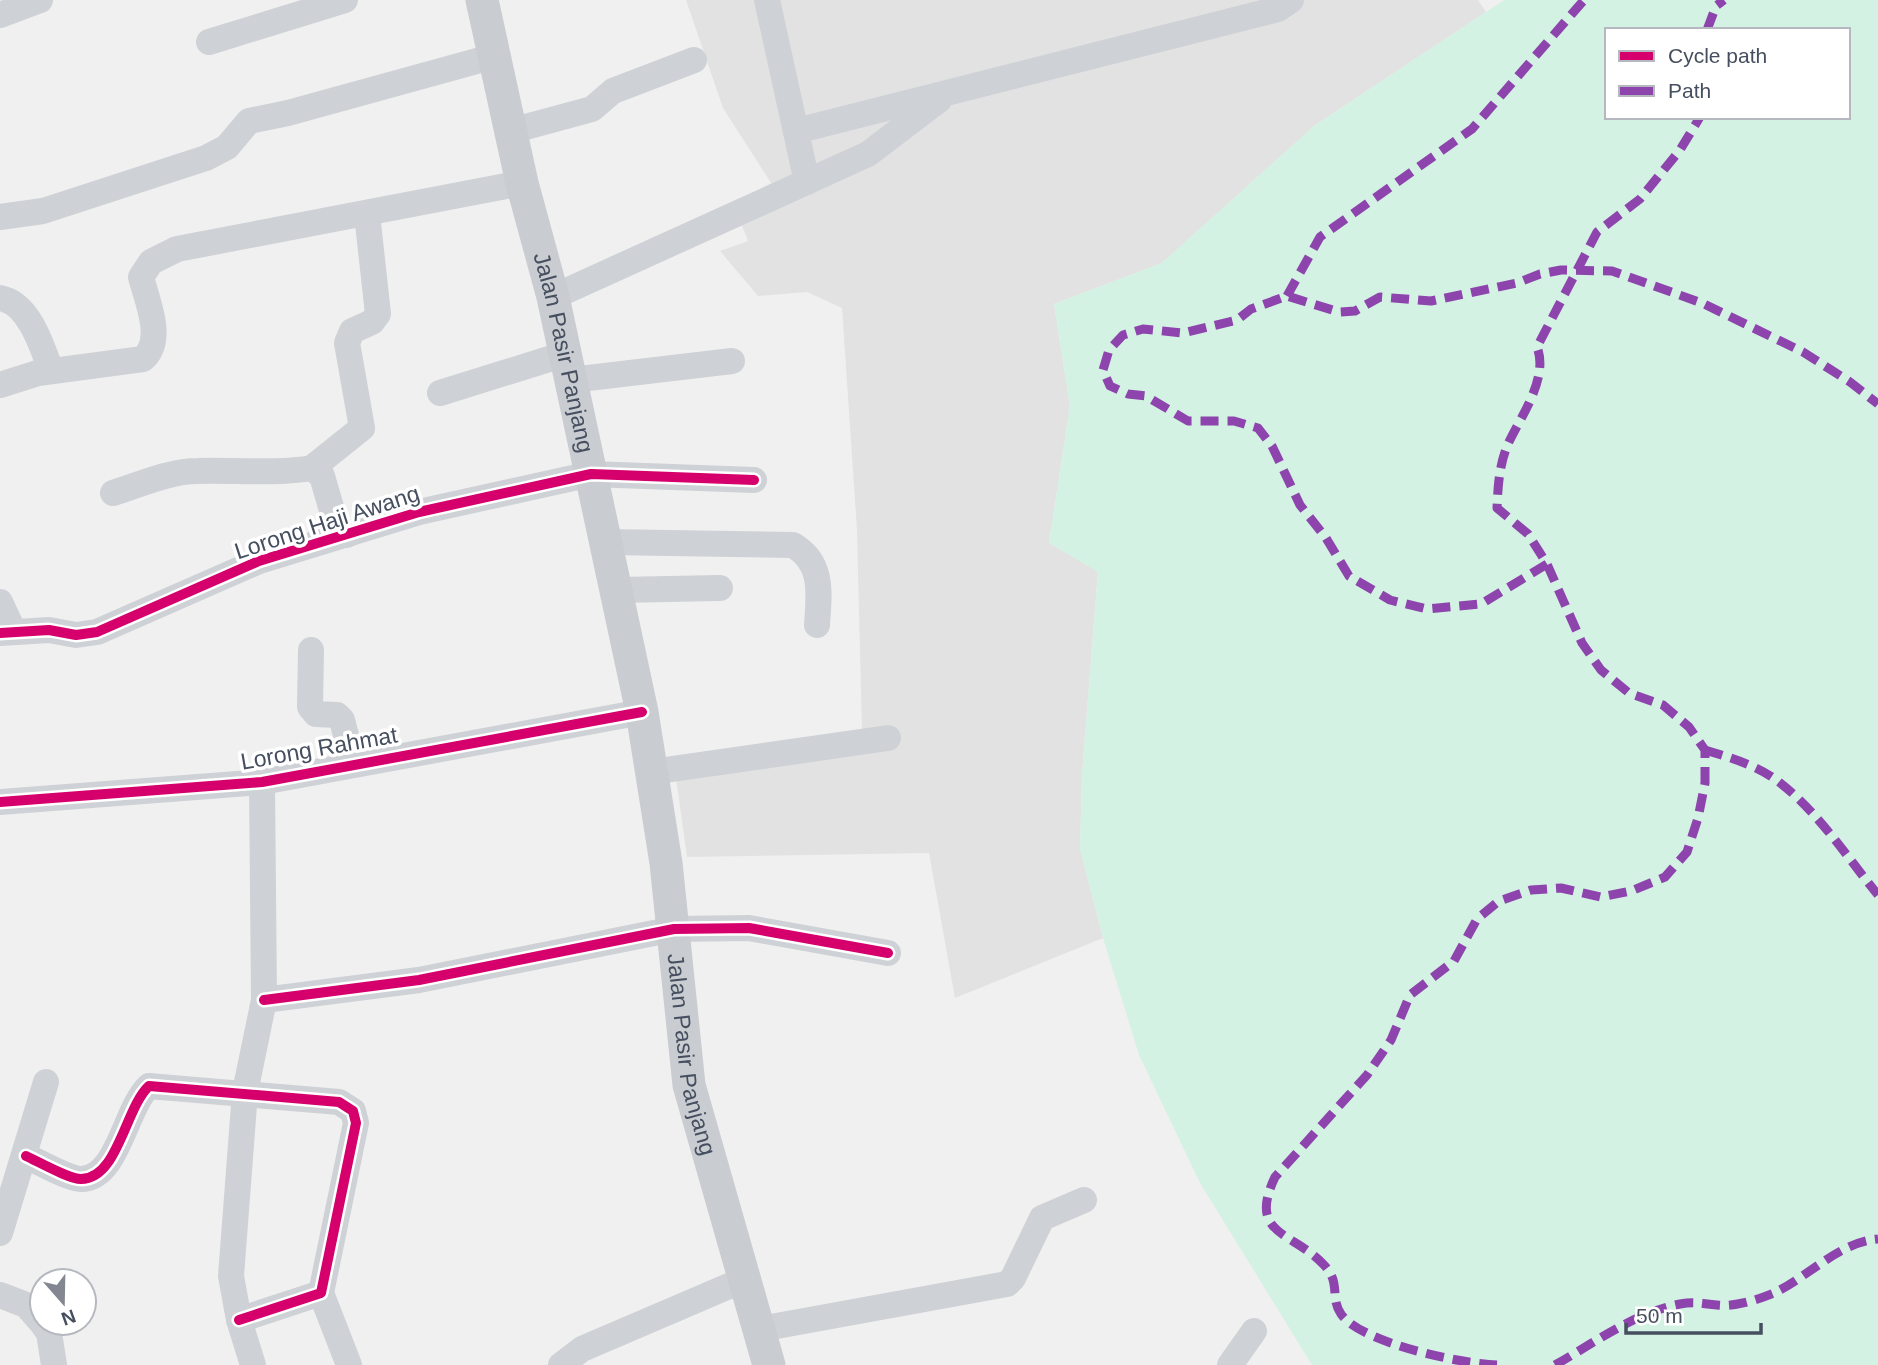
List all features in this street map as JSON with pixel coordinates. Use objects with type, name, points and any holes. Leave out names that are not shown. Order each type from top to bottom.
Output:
[{"type":"main road","name":"Jalan Pasir Panjang","points":[[482,0],[522,183],[553,297],[642,712],[674,929],[689,1085],[769,1365]]},
{"type":"street","points":[[209,42],[345,0]]},
{"type":"street","points":[[767,0],[807,182]]},
{"type":"street","points":[[796,131],[1278,9],[1291,0]]},
{"type":"street","points":[[0,217],[43,211],[217,154],[227,147],[241,127],[255,119],[288,113],[495,56]]},
{"type":"street","points":[[511,131],[592,109],[613,91],[694,60]]},
{"type":"street","points":[[553,297],[868,154],[948,92]]},
{"type":"street","points":[[0,385],[51,371],[143,359],[151,352],[154,331],[141,277],[151,262],[177,249],[522,183]]},
{"type":"street","points":[[113,493],[197,470],[228,473],[258,469],[288,472],[312,468],[362,428],[347,343],[352,331],[372,322],[378,314],[367,214]]},
{"type":"street","points":[[0,298],[12,300],[25,314],[51,371]]},
{"type":"street","points":[[440,393],[568,367],[732,362]]},
{"type":"street","points":[[312,468],[322,476],[335,521],[347,534]]},
{"type":"street","name":"Lorong Haji Awang","points":[[7,633],[49,630],[76,635],[97,632],[259,561],[419,512],[591,474],[754,480]]},
{"type":"street","points":[[606,542],[793,545],[805,552],[817,575],[817,625]]},
{"type":"street","points":[[617,590],[720,588]]},
{"type":"street","points":[[0,602],[7,633]]},
{"type":"street","points":[[311,650],[310,707],[316,714],[337,715],[342,720],[354,763]]},
{"type":"street","name":"Lorong Rahmat","points":[[0,802],[262,782],[642,712]]},
{"type":"street","points":[[652,772],[888,738]]},
{"type":"street","points":[[253,1365],[239,1320],[231,1276],[245,1092],[264,1000],[262,782]]},
{"type":"street","points":[[264,1000],[419,980],[674,929],[749,928],[887,953]]},
{"type":"street","points":[[0,1233],[26,1156],[46,1082]]},
{"type":"street","points":[[26,1156],[80,1180],[95,1177],[106,1168],[138,1097],[149,1086],[339,1102],[352,1111],[356,1123],[321,1293],[349,1365]]},
{"type":"street","points":[[760,1329],[1007,1284],[1013,1278],[1042,1218],[1084,1200]]},
{"type":"street","points":[[561,1365],[585,1357],[743,1280]]},
{"type":"street","points":[[239,1320],[321,1293]]},
{"type":"street","points":[[0,1295],[28,1307]]},
{"type":"street","points":[[1230,1365],[1254,1331]]},
{"type":"street","points":[[50,1337],[54,1365]]},
{"type":"shaded area","points":[[686,0],[1478,0],[1486,12],[1314,126],[1162,263],[1054,304],[1070,406],[1049,543],[1098,571],[1082,774],[1080,849],[1103,938],[955,998],[929,853],[687,857],[673,756],[862,731],[857,530],[842,308],[807,292],[758,296],[720,251],[748,241],[734,205],[773,186],[723,108]]},
{"type":"green space","points":[[1504,0],[1878,0],[1878,1365],[1312,1365],[1200,1183],[1139,1055],[1103,938],[1080,849],[1082,774],[1098,572],[1049,543],[1070,406],[1054,304],[1162,263],[1314,126]]},
{"type":"marked path","points":[[1287,296],[1320,237],[1472,129],[1584,0]]},
{"type":"marked path","points":[[1708,28],[1716,6],[1724,0]]},
{"type":"marked path","points":[[1497,1365],[1461,1361],[1413,1350],[1390,1343],[1352,1324],[1338,1308],[1333,1278],[1324,1265],[1270,1222],[1266,1211],[1268,1196],[1275,1177],[1367,1075],[1391,1040],[1410,995],[1454,961],[1477,919],[1499,901],[1531,890],[1561,888],[1601,897],[1631,891],[1665,877],[1687,852],[1705,783],[1705,750],[1689,727],[1663,705],[1629,693],[1601,670],[1582,643],[1547,564],[1528,534],[1497,508],[1499,476],[1505,452],[1537,384],[1540,359],[1537,347],[1597,232],[1640,199],[1680,150],[1699,119]]},
{"type":"marked path","points":[[1547,564],[1481,604],[1427,609],[1390,600],[1349,576],[1326,538],[1300,505],[1272,446],[1258,428],[1234,421],[1188,421],[1146,396],[1128,394],[1110,386],[1103,370],[1109,350],[1123,335],[1143,329],[1183,333],[1237,320],[1251,309],[1287,296],[1339,312],[1355,311],[1380,297],[1431,301],[1517,283],[1540,274],[1561,270],[1612,271],[1702,303],[1803,352],[1850,382],[1878,404]]},
{"type":"marked path","points":[[1705,750],[1753,767],[1779,782],[1807,807],[1878,895]]},
{"type":"marked path","points":[[1555,1365],[1647,1314],[1686,1303],[1731,1305],[1760,1298],[1787,1286],[1850,1246],[1878,1239]]},
{"type":"cycle path","points":[[0,633],[49,630],[76,635],[97,632],[259,561],[419,512],[591,474],[754,480]]},
{"type":"cycle path","points":[[0,802],[262,782],[642,712]]},
{"type":"cycle path","points":[[264,1000],[419,980],[674,929],[749,928],[888,953]]},
{"type":"cycle path","points":[[26,1156],[76,1178],[94,1176],[104,1168],[112,1155],[133,1110],[149,1086],[339,1102],[353,1111],[356,1123],[321,1293],[239,1320]]}]
